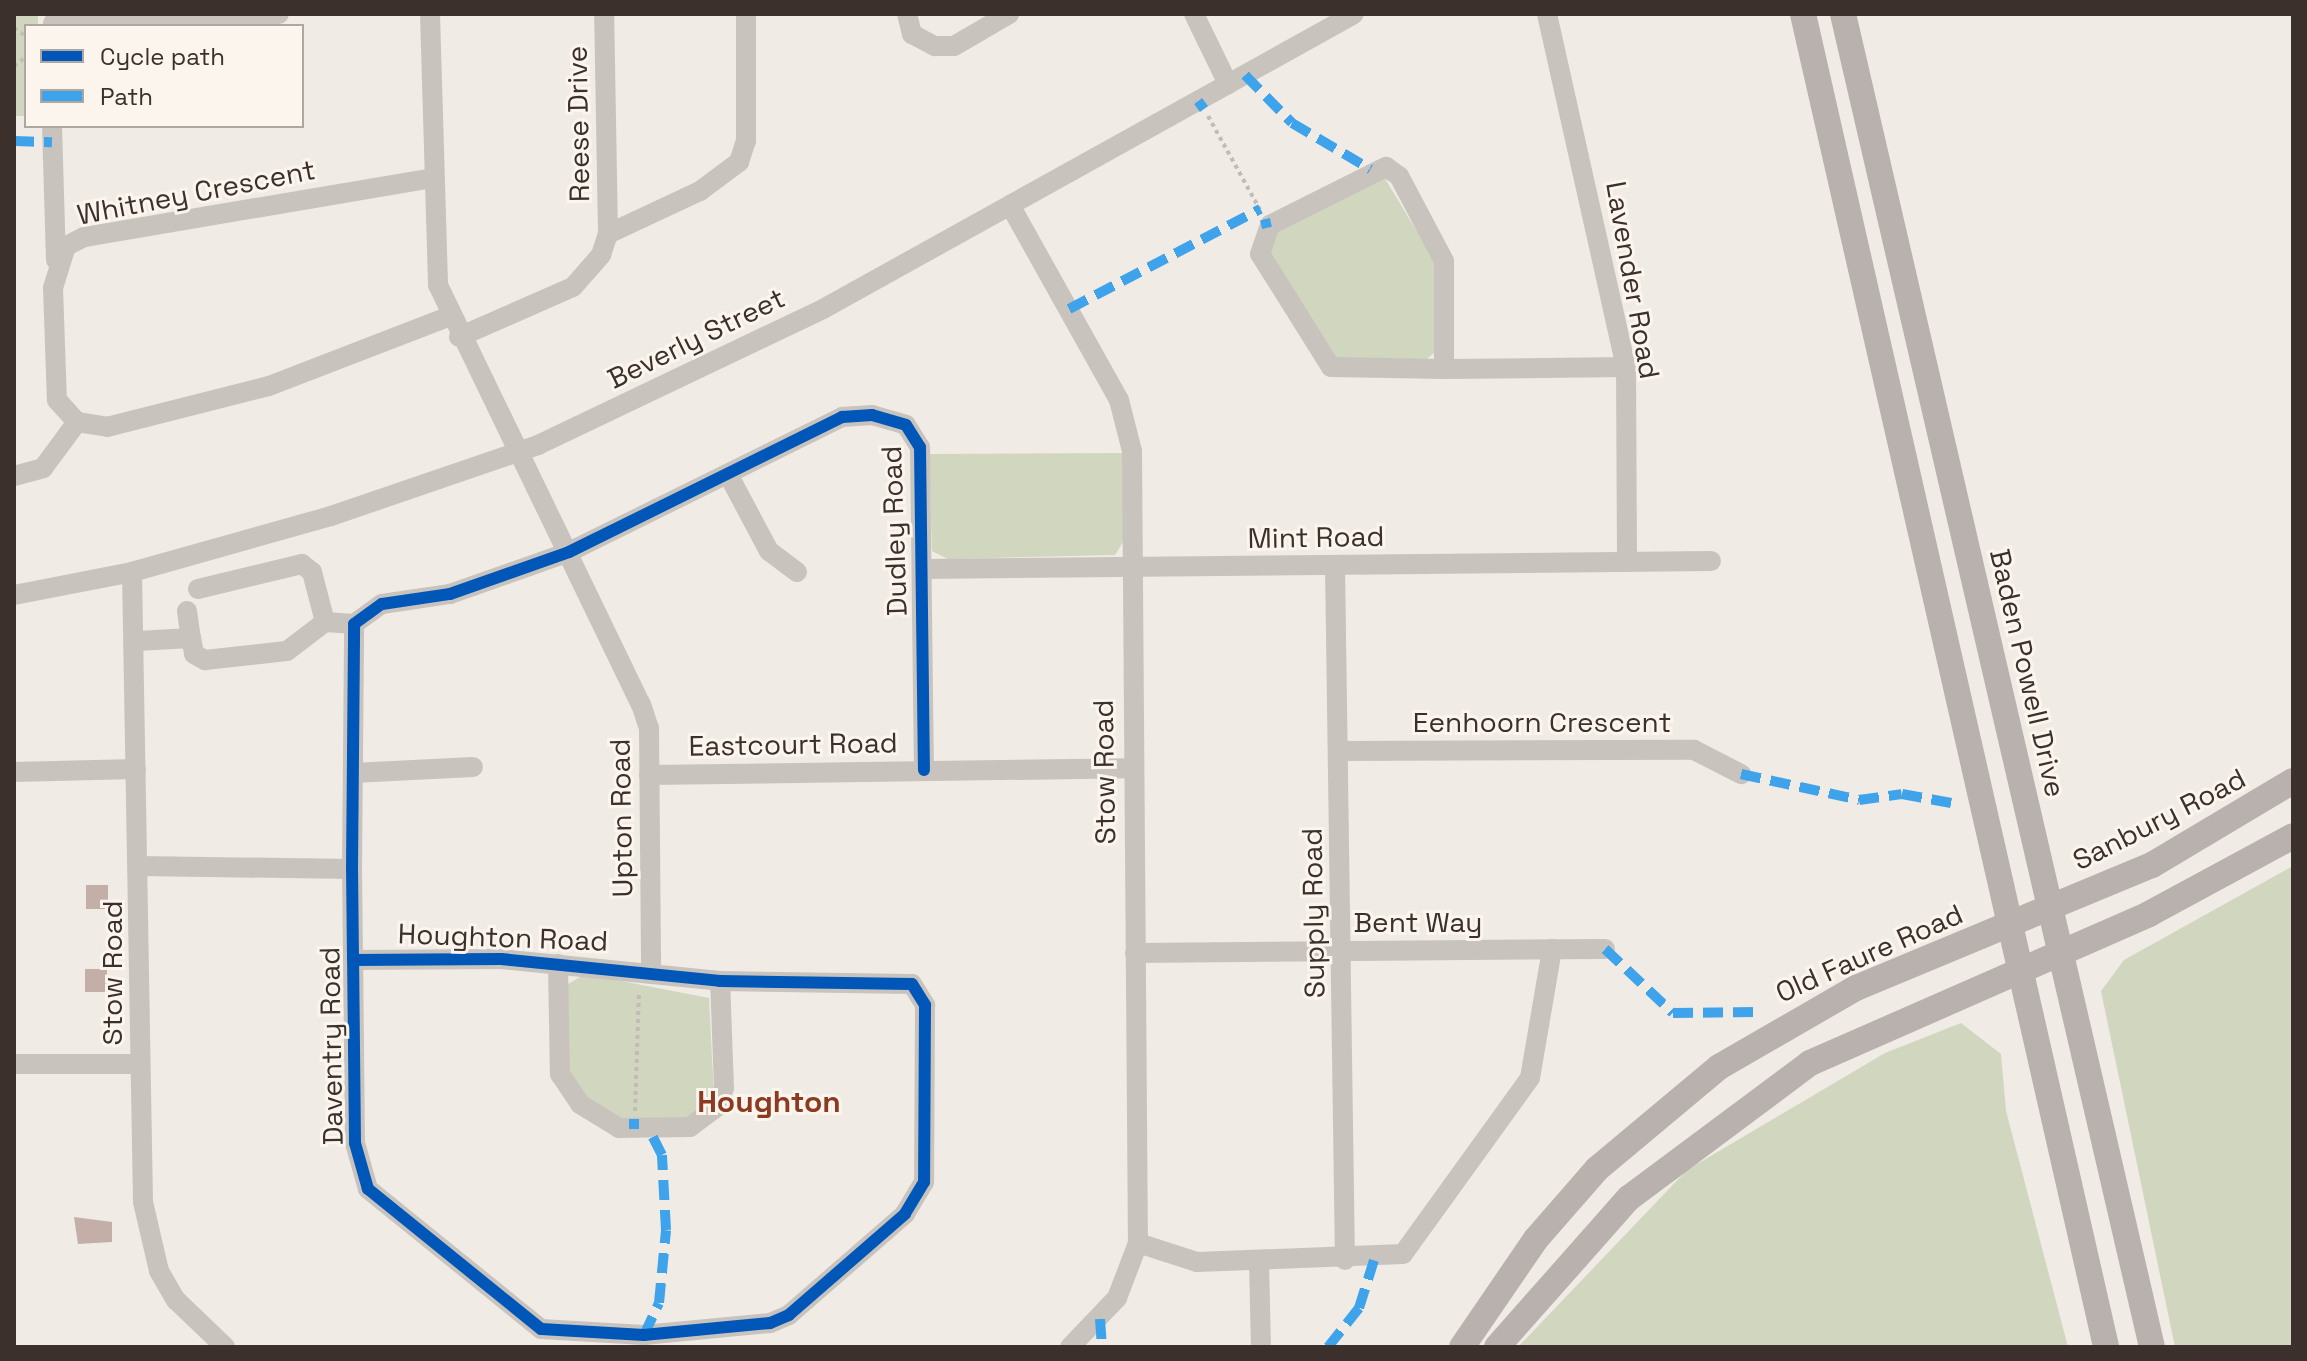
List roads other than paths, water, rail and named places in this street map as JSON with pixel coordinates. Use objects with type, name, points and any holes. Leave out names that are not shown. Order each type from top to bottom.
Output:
[{"type":"main road","points":[[1803,14],[2106,1347]]},
{"type":"main road","name":"Baden Powell Drive","points":[[1843,14],[2152,1347]]},
{"type":"main road","name":"Sanbury Road","points":[[2050,908],[2188,847],[2293,781]]},
{"type":"main road","points":[[1497,1347],[1629,1198],[1752,1101],[1872,1030],[2060,954],[2221,880],[2293,836]]},
{"type":"main road","name":"Old Faure Road","points":[[1462,1347],[1536,1239],[1597,1169],[1698,1084],[1856,988],[2050,908]]},
{"type":"street","points":[[53,21],[279,14]]},
{"type":"street","name":"Upton Road","points":[[430,14],[434,254],[448,317],[569,552],[641,704],[649,775],[645,980]]},
{"type":"street","name":"Reese Drive","points":[[459,337],[583,281],[608,234],[604,14]]},
{"type":"street","name":"Reese Drive","points":[[608,234],[700,191],[739,162],[746,141],[746,14]]},
{"type":"street","points":[[907,14],[912,34],[935,46],[954,46],[1009,14]]},
{"type":"street","points":[[1194,14],[1228,84]]},
{"type":"street","name":"Beverly Street","points":[[14,595],[132,572],[331,516],[518,451],[823,309],[1354,14]]},
{"type":"street","name":"Lavender Road","points":[[1547,14],[1626,367],[1627,562]]},
{"type":"street","points":[[52,128],[56,260]]},
{"type":"street","points":[[1444,369],[1444,261],[1394,170],[1370,169],[1264,231],[1260,254],[1324,362],[1340,369],[1444,369],[1626,367]]},
{"type":"street","name":"Whitney Crescent","points":[[77,422],[57,400],[56,260],[84,237],[433,178]]},
{"type":"street","name":"Stow Road","points":[[1010,205],[1126,414],[1132,567],[1130,768],[1138,1243],[1117,1298],[1070,1347]]},
{"type":"street","points":[[14,476],[43,468],[77,422],[107,427],[269,386],[448,317]]},
{"type":"street","name":"Dudley Road","points":[[569,552],[842,417],[872,415],[906,425],[920,447],[924,770]]},
{"type":"street","points":[[728,474],[769,551],[797,572]]},
{"type":"street","points":[[187,611],[194,654],[205,660],[287,651],[325,622],[354,624],[382,604],[450,594],[569,552]]},
{"type":"street","name":"Mint Road","points":[[922,569],[1711,561]]},
{"type":"street","points":[[198,589],[302,564],[312,572],[325,622]]},
{"type":"street","name":"Supply Road","points":[[1335,565],[1345,1260]]},
{"type":"street","name":"Stow Road","points":[[132,572],[137,641],[140,1064],[149,1242],[176,1300],[225,1347]]},
{"type":"street","name":"Daventry Road","points":[[354,624],[352,869],[356,1155],[375,1198],[531,1325],[644,1341],[749,1328],[789,1315],[905,1214],[928,1168],[921,992],[899,979],[645,980]]},
{"type":"street","points":[[137,641],[191,638]]},
{"type":"street","name":"Eenhoorn Crescent","points":[[1338,751],[1694,750],[1741,774]]},
{"type":"street","points":[[353,773],[473,767]]},
{"type":"street","name":"Eastcourt Road","points":[[649,775],[1130,768]]},
{"type":"street","points":[[14,772],[136,769]]},
{"type":"street","points":[[139,866],[352,869]]},
{"type":"street","points":[[1138,1243],[1197,1262],[1388,1260],[1411,1248],[1524,1090],[1552,949]]},
{"type":"street","name":"Bent Way","points":[[1135,953],[1605,949]]},
{"type":"street","name":"Houghton Road","points":[[353,960],[558,964],[645,980]]},
{"type":"street","points":[[558,964],[560,1074],[580,1104],[619,1128],[690,1127],[718,1106],[724,1088],[720,981]]},
{"type":"street","points":[[14,1064],[140,1064]]},
{"type":"street","points":[[1259,1261],[1261,1347]]},
{"type":"district","name":"Houghton","points":[[769,1102]]}]
